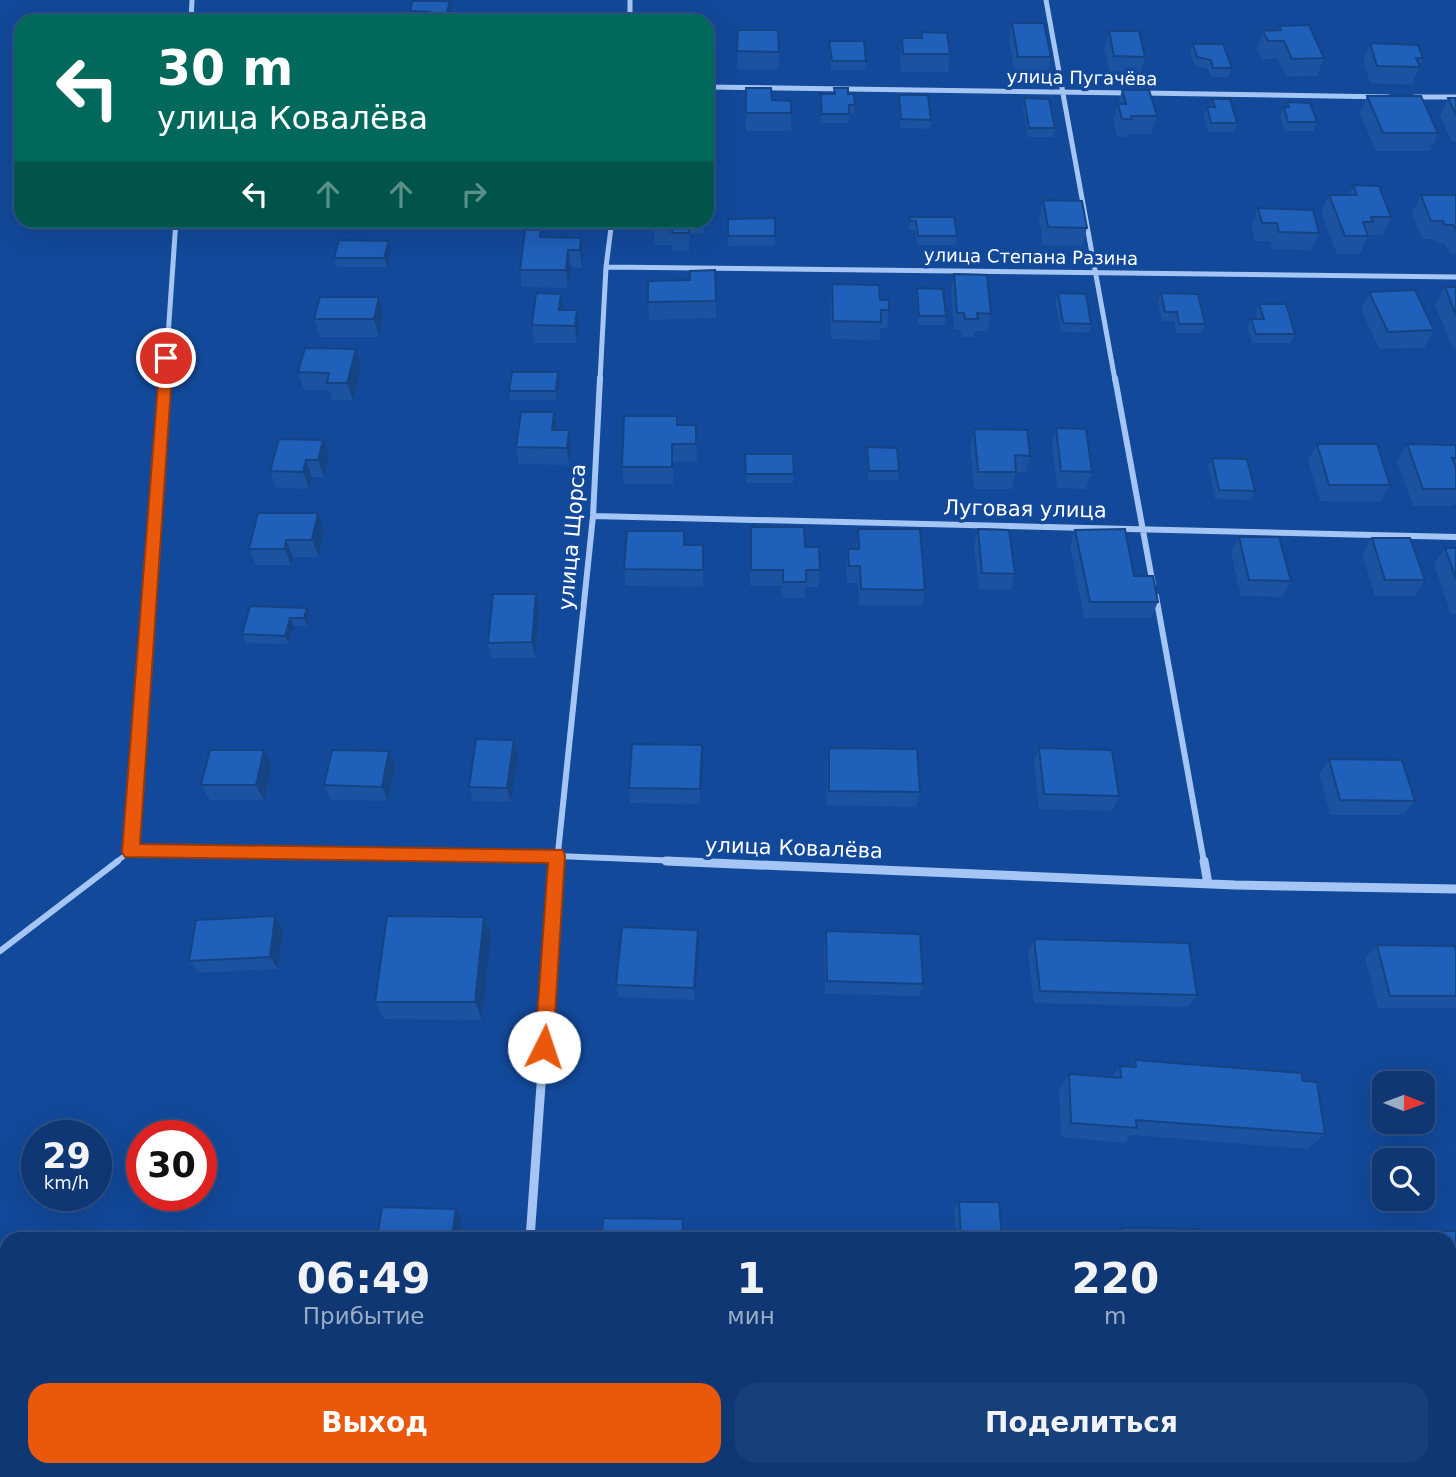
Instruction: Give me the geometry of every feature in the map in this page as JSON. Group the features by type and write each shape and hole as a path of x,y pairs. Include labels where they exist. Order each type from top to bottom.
{"street":[{"path":"1046,0 1208,884"},
{"name":"улица Пугачёва","path":"714,88 1400,97"},
{"path":"1414,97 1456,97"},
{"path":"131,852 175,228"},
{"name":"улица Щорса","path":"530,1232 557,856 593,516 606,267 611,228"},
{"name":"улица Степана Разина","path":"606,267 1456,277"},
{"name":"Луговая улица","path":"593,516 1456,537"},
{"name":"улица Ковалёва","path":"131,852 557,856 1208,884 1456,889"}],"lane":[{"path":"0,951 131,852"}],"building":[{"path":"412,1 450,1 447,14 410,11"},
{"path":"1012,23 1044,23 1051,57 1018,57"},
{"path":"1309,25 1324,58 1292,59 1284,41 1268,41 1263,31 1281,30 1279,26"},
{"path":"738,30 778,30 779,52 737,51"},
{"path":"1109,31 1139,31 1145,57 1114,56"},
{"path":"922,32 947,33 950,54 903,54 902,38 922,38"},
{"path":"829,41 864,41 866,61 832,61"},
{"path":"1370,43 1418,45 1423,58 1416,58 1420,67 1377,66"},
{"path":"1193,44 1223,44 1232,68 1213,68 1211,60 1197,57"},
{"path":"746,88 771,88 772,100 791,101 791,113 746,113"},
{"path":"834,88 848,88 848,94 854,94 855,105 849,105 849,114 822,114 821,94 835,94"},
{"path":"1122,90 1149,90 1157,116 1131,116 1132,119 1122,119 1118,104 1126,104"},
{"path":"899,95 928,95 931,120 901,119"},
{"path":"1367,96 1421,96 1438,133 1383,133"},
{"path":"1024,98 1049,99 1055,128 1029,128"},
{"path":"1448,98 1456,98 1456,115"},
{"path":"1212,99 1230,99 1237,123 1211,123 1207,107 1215,107"},
{"path":"1287,102 1310,103 1317,122 1288,122 1284,107 1289,107"},
{"path":"1353,185 1379,186 1391,217 1371,217 1373,222 1363,222 1368,236 1345,236 1329,195 1357,195"},
{"path":"1421,195 1456,195 1456,230 1453,225 1445,225 1443,221 1431,221"},
{"path":"1043,200 1082,201 1087,228 1048,227"},
{"path":"1258,208 1313,210 1319,233 1279,232 1277,223 1262,223"},
{"path":"910,217 954,217 957,236 918,236 916,221 910,221"},
{"path":"775,218 775,236 728,236 728,219"},
{"path":"672,228 689,228 689,233 672,233"},
{"path":"525,230 541,230 540,237 581,238 580,250 568,250 566,270 520,270"},
{"path":"339,240 389,241 384,258 334,258"},
{"path":"715,270 716,301 648,302 648,281 690,280 690,271"},
{"path":"954,274 987,275 991,314 977,313 978,319 965,319 964,313 957,313"},
{"path":"832,284 879,285 880,300 889,300 889,310 881,310 881,322 833,321"},
{"path":"1445,287 1456,287 1456,315"},
{"path":"917,288 943,289 946,316 919,316"},
{"path":"1415,290 1434,330 1388,332 1369,292"},
{"path":"536,293 561,294 559,310 577,310 575,326 532,325"},
{"path":"1058,293 1086,294 1091,324 1063,323"},
{"path":"1161,293 1198,294 1205,324 1179,324 1177,312 1165,312"},
{"path":"320,297 379,297 374,319 314,319"},
{"path":"1259,304 1286,304 1295,334 1256,334 1251,319 1264,319"},
{"path":"305,348 356,349 347,383 327,383 329,373 298,372"},
{"path":"512,372 558,372 556,391 509,391"},
{"path":"521,412 554,412 552,430 569,430 567,448 516,447"},
{"path":"624,416 677,416 677,425 696,425 696,444 672,444 672,467 622,467"},
{"path":"1056,428 1086,429 1092,472 1061,471"},
{"path":"974,429 1027,430 1030,456 1015,455 1016,472 978,472"},
{"path":"279,439 323,440 318,460 306,460 303,472 270,471"},
{"path":"1317,444 1377,444 1390,485 1329,485"},
{"path":"1407,444 1455,445 1456,458 1452,458 1456,468 1456,489 1423,489"},
{"path":"867,447 897,448 899,471 869,471"},
{"path":"745,454 793,454 794,474 746,474"},
{"path":"1212,458 1247,459 1255,491 1219,490"},
{"path":"258,513 318,513 312,540 286,540 285,549 249,549"},
{"path":"751,527 804,527 805,547 819,547 820,570 806,570 806,582 783,582 783,570 751,570"},
{"path":"858,529 920,529 925,590 861,589 860,566 849,566 848,549 859,549"},
{"path":"978,529 1009,530 1015,574 982,573"},
{"path":"1125,529 1134,576 1153,576 1158,602 1090,602 1075,530"},
{"path":"627,531 684,531 684,545 703,545 703,570 624,569"},
{"path":"1239,537 1279,537 1291,581 1249,580"},
{"path":"1372,538 1410,538 1425,580 1385,580"},
{"path":"1445,548 1456,548 1456,579"},
{"path":"493,594 536,594 532,642 488,643"},
{"path":"250,606 307,608 304,618 290,618 285,636 242,634"},
{"path":"476,739 514,740 507,788 469,787"},
{"path":"632,744 702,745 700,789 629,788"},
{"path":"829,748 917,749 920,792 829,791"},
{"path":"1039,748 1112,750 1119,796 1044,794"},
{"path":"210,750 264,750 256,785 201,785"},
{"path":"332,750 389,751 382,787 324,785"},
{"path":"1329,759 1402,760 1415,801 1340,800"},
{"path":"275,916 270,957 189,961 196,920"},
{"path":"387,916 484,917 475,1002 375,1002"},
{"path":"622,927 698,930 694,988 616,985"},
{"path":"826,931 920,934 923,984 827,981"},
{"path":"1034,939 1189,943 1197,995 1040,991"},
{"path":"1377,945 1455,946 1456,996 1390,996"},
{"path":"1135,1060 1301,1073 1303,1081 1317,1082 1325,1134 1136,1120 1137,1128 1071,1123 1069,1074 1121,1078 1120,1066 1136,1067"},
{"path":"959,1202 999,1202 1001,1232 961,1232"},
{"path":"382,1207 456,1209 453,1232 378,1232"},
{"path":"603,1218 683,1219 682,1232 602,1232"},
{"path":"1121,1228 1201,1229 1201,1232 1121,1232"}],"route":[{"path":"166,358 131,852 557,856 544,1047"}]}
